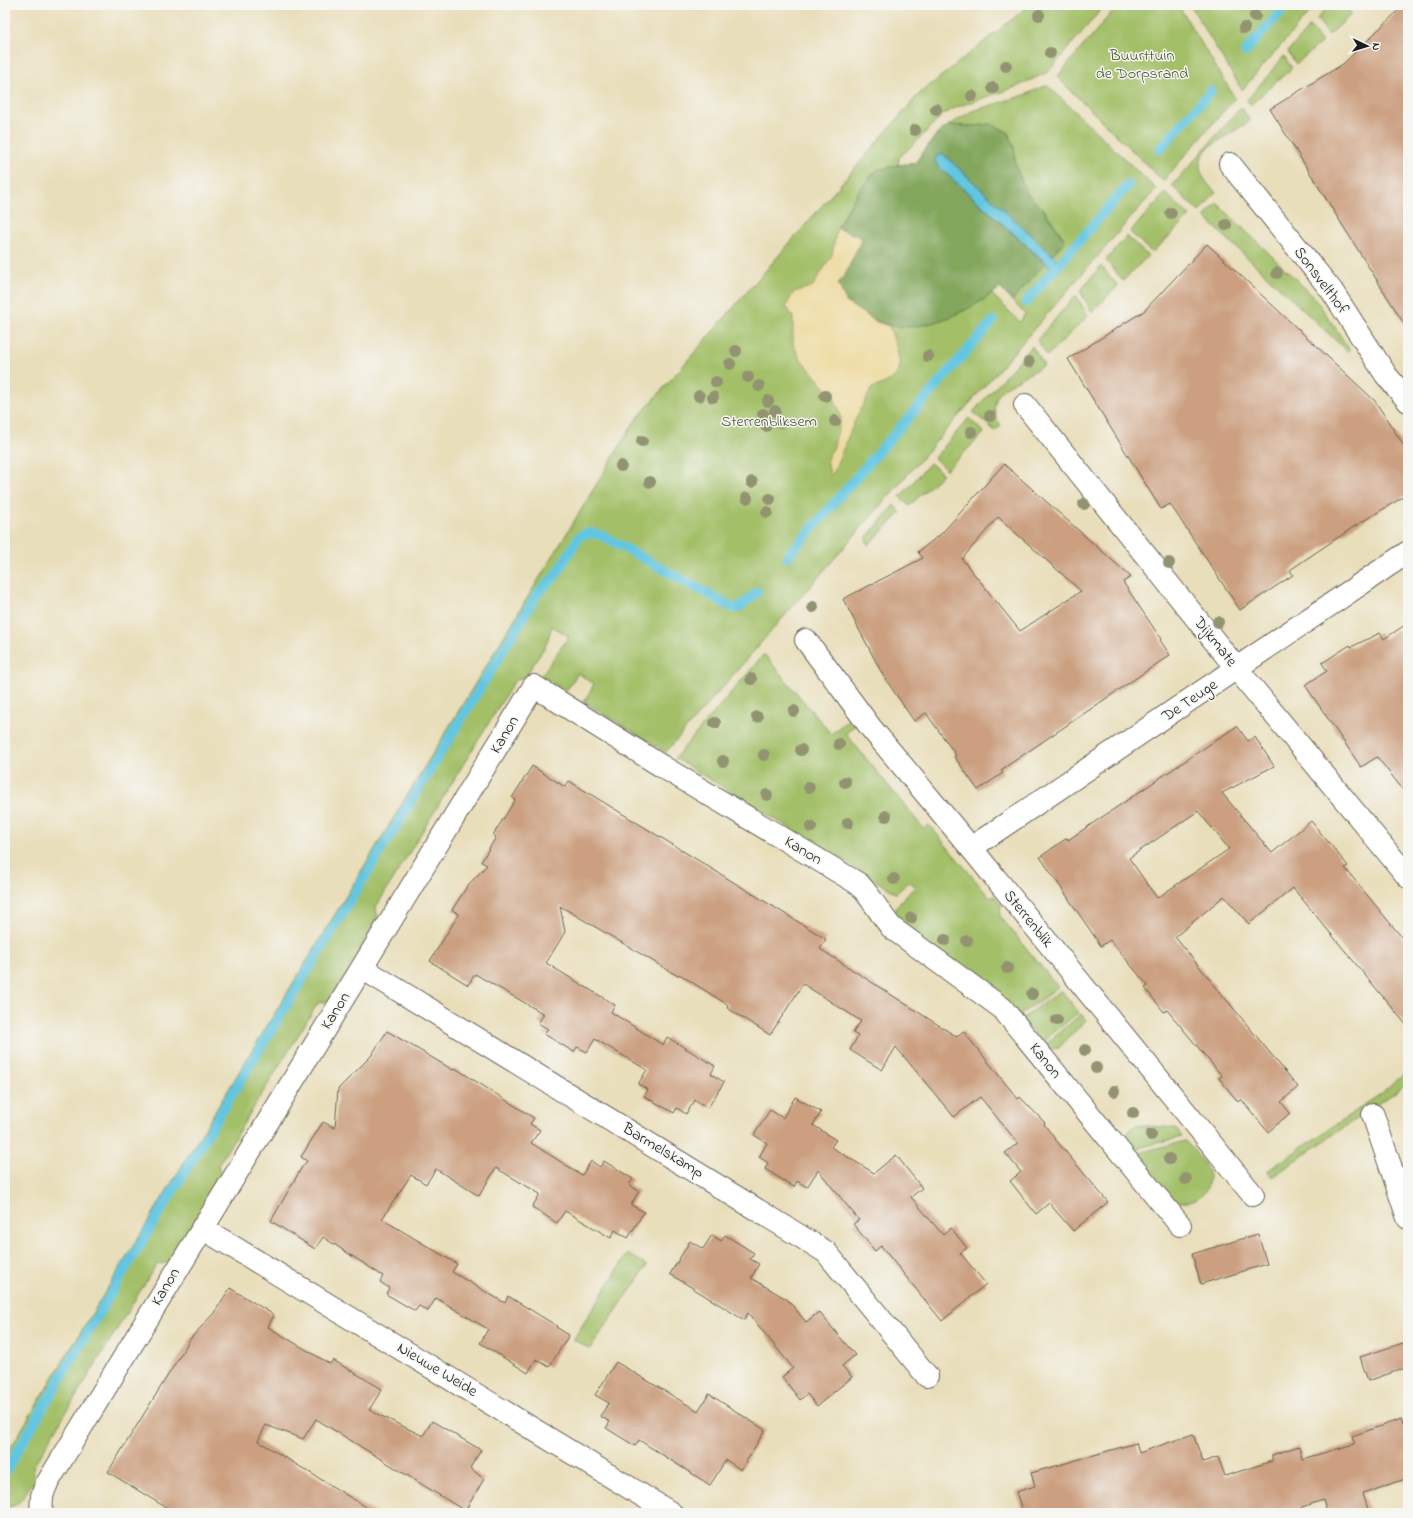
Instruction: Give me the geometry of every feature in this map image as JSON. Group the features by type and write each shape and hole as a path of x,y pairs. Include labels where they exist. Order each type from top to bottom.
{"street":[{"name":"Sonsvelthof","path":"1230,164 1332,291 1386,375 1408,401"},
{"name":"Dijkmate","path":"1025,405 1236,669 1408,877"},
{"name":"De Teuge","path":"971,848 1408,552"},
{"name":"Sterrenblik","path":"806,640 871,728 971,848 1253,1195"},
{"name":"Kanon","path":"41,1513 42,1496 46,1485 534,686 663,767 859,884 870,896 880,913 892,928 1002,1008 1180,1225"},
{"name":"Barmelskamp","path":"362,968 826,1252 927,1376"},
{"path":"1373,1115 1408,1218"},
{"name":"Nieuwe Weide","path":"202,1228 671,1513"}],"green space":[{"name":"Sterrenbliksem","path":"1030,5 1105,5 1048,72 1016,87 957,107 944,114 899,158 898,165 877,170 859,190 837,228 950,318 992,294 1020,322 1025,314 1012,301 1045,263 1054,270 1060,263 1052,255 1065,240 1044,210 1027,193 1016,168 1014,147 991,124 974,126 949,125 972,111 1025,95 1047,85 1156,189 666,752 584,702 594,684 578,673 566,691 541,676 569,636 552,626 546,645 525,677 515,680 376,907 378,921 330,1000 318,1003 218,1165 221,1179 169,1262 156,1265 33,1467 35,1482 19,1502 15,1505 5,1506 5,1457 635,421 919,94"},
{"name":"Buurttuin de Dorpsrand","path":"1118,5 1178,5 1235,98 1163,181 1057,77"},
{"path":"1190,5 1316,5 1242,90"},
{"path":"1329,5 1344,5 1352,14 1329,35 1317,19"},
{"path":"1310,26 1322,42 1296,64 1288,52"},
{"path":"1284,56 1292,68 1250,105 1247,100"},
{"path":"1241,107 1250,121 1209,147 1201,159 1200,165 1203,177 1216,192 1199,212 1172,186"},
{"path":"991,124 1008,132 1014,147 1016,168 1027,193 1044,210 1065,241 1052,255 943,154 937,156 938,166 1045,263 1012,301 1000,288 962,312 932,323 902,327 888,325 875,320 851,306 845,299 838,284 846,273 862,238 837,228 859,190 877,170 915,163 936,135 949,125 974,126"},
{"path":"1165,193 1190,216 1152,253 1130,232"},
{"path":"1217,203 1315,298 1350,350 1348,352 1204,217"},
{"path":"1127,236 1148,256 1123,281 1106,260"},
{"path":"1101,266 1118,286 1092,312 1080,291"},
{"path":"1076,295 1088,316 1047,356 1037,340"},
{"path":"1032,346 1044,365 1004,388 1000,392 997,397 995,411 1001,425 995,431 973,412"},
{"path":"969,418 984,433 946,470 934,458"},
{"path":"930,463 943,474 909,506 900,497"},
{"path":"894,505 901,513 868,545 866,538"},
{"path":"764,654 831,734 850,718 855,725 846,734 924,829 929,825 990,898 993,895 1001,904 1000,916 1058,987 1019,1016 894,916 899,903 915,887 910,881 896,893 675,758"},
{"path":"1061,990 1079,1012 1041,1043 1022,1019"},
{"path":"1081,1014 1086,1020 1059,1048 1047,1049 1044,1046"},
{"path":"1408,1071 1408,1081 1394,1093 1272,1177 1267,1171 1382,1093"},
{"path":"1136,1125 1175,1128 1182,1137 1130,1150 1120,1139"},
{"path":"1185,1141 1204,1163 1208,1171 1209,1179 1208,1186 1204,1193 1199,1197 1193,1201 1179,1202 1171,1199 1133,1154"},
{"path":"628,1253 647,1266 590,1349 573,1340"}],"sand":[{"path":"837,228 862,238 846,273 838,284 847,303 877,322 889,326 896,349 899,368 896,375 890,380 872,388 856,418 833,473 830,476 827,458 833,449 841,419 839,410 834,398 799,357 793,344 793,317 786,306 794,292 813,286 832,255"}],"water":[{"path":"943,154 1061,263 1054,270 938,166 935,160 937,156"}],"building":[{"path":"1404,5 1408,5 1408,330 1270,109 1343,64"},
{"path":"1207,244 1375,401 1408,452 1408,494 1355,526 1290,570 1293,575 1240,610 1170,504 1161,509 1068,359 1144,311"},
{"path":"1004,464 1131,577 1123,582 1170,655 1001,770 1003,773 978,790 954,756 956,755 926,713 914,721 884,677 843,599 923,558 918,552 942,533","holes":["998,517 1081,591 1020,631 962,559"]},
{"path":"1408,623 1408,796 1377,757 1361,767 1305,685 1327,671 1322,663 1350,645 1351,647 1380,633 1384,639"},
{"path":"1237,726 1248,741 1255,737 1274,766 1222,793 1272,853 1311,821 1348,866 1345,868 1408,945 1408,1027 1293,888 1249,924 1224,896 1175,937 1298,1087 1281,1102 1290,1113 1268,1132 1241,1099 1238,1102 1219,1078 1222,1076 1167,1010 1164,1012 1145,988 1148,986 1110,940 1101,946 1040,857 1067,838 1068,840","holes":["1198,811 1229,849 1157,898 1129,858"]},
{"path":"532,766 565,787 569,781 826,939 820,949 957,1037 963,1031 1018,1099 1020,1097 1045,1123 1044,1124 1055,1139 1108,1202 1073,1231 1049,1203 1036,1214 1010,1181 1021,1172 1005,1153 1018,1143 980,1097 954,1117 896,1047 882,1070 850,1050 858,1036 853,1033 861,1021 803,984 770,1035 727,1008 728,1005 679,974 678,976 560,906 565,932 546,963 615,1005 611,1012 663,1045 667,1037 715,1066 711,1074 724,1082 708,1108 695,1100 686,1114 677,1108 674,1113 644,1096 648,1090 638,1084 647,1070 595,1039 587,1052 577,1047 574,1052 544,1034 548,1029 538,1023 544,1014 475,974 468,985 430,961 459,914 452,910 468,885 487,865 481,862 496,837 493,835 515,800 512,798"},
{"path":"387,1031 453,1070 455,1068 534,1118 530,1124 540,1130 531,1143 582,1175 591,1161 600,1167 604,1161 633,1179 629,1185 639,1191 631,1205 644,1212 628,1238 615,1230 611,1238 565,1211 557,1223 532,1207 540,1194 496,1168 479,1196 436,1169 426,1184 411,1175 382,1219 457,1264 452,1272 505,1303 508,1296 569,1335 549,1367 536,1359 528,1373 480,1343 488,1329 436,1298 428,1311 419,1306 415,1311 386,1294 389,1288 380,1282 383,1276 323,1237 315,1249 271,1221 302,1167 307,1161 301,1157 323,1122 335,1128 338,1089 371,1056"},
{"path":"795,1097 821,1112 813,1125 836,1140 831,1147 874,1173 896,1155 922,1188 911,1197 943,1235 951,1228 967,1248 960,1253 986,1284 942,1321 881,1246 875,1251 853,1224 859,1220 818,1170 807,1187 797,1181 794,1187 765,1169 768,1163 759,1157 767,1143 754,1135 770,1110 783,1118"},
{"path":"1258,1234 1267,1264 1201,1284 1192,1254"},
{"path":"712,1235 721,1241 725,1235 754,1253 750,1259 759,1264 751,1278 788,1300 806,1322 819,1312 855,1355 842,1366 852,1377 817,1406 807,1394 800,1400 782,1377 793,1368 748,1313 744,1320 670,1274 690,1241 703,1249"},
{"path":"230,1288 274,1315 268,1327 330,1364 333,1360 382,1389 369,1410 423,1436 432,1421 481,1450 470,1468 484,1479 465,1511 316,1419 303,1439 266,1425 258,1441 376,1513 175,1513 108,1472 191,1338 214,1313"},
{"path":"1403,1343 1408,1358 1408,1367 1368,1381 1360,1357"},
{"path":"616,1362 698,1411 709,1394 765,1430 741,1470 726,1460 710,1485 639,1440 635,1446 606,1428 610,1422 600,1416 609,1403 595,1395"},
{"path":"1401,1419 1403,1424 1408,1423 1408,1478 1363,1494 1368,1509 1354,1513 1327,1513 1323,1500 1286,1513 1023,1513 1016,1492 1035,1486 1031,1473 1136,1443 1139,1453 1193,1434 1203,1462 1218,1457 1225,1476 1272,1461 1272,1455 1299,1446 1302,1459 1355,1444 1352,1436"}],"waterway":[{"path":"1245,52 1287,5"},
{"path":"1160,149 1211,91"},
{"path":"1026,302 1128,185"},
{"path":"787,557 993,321"},
{"path":"5,1472 123,1273 538,593 556,575 579,537 589,533 605,537 733,608 740,607 757,592"}]}
